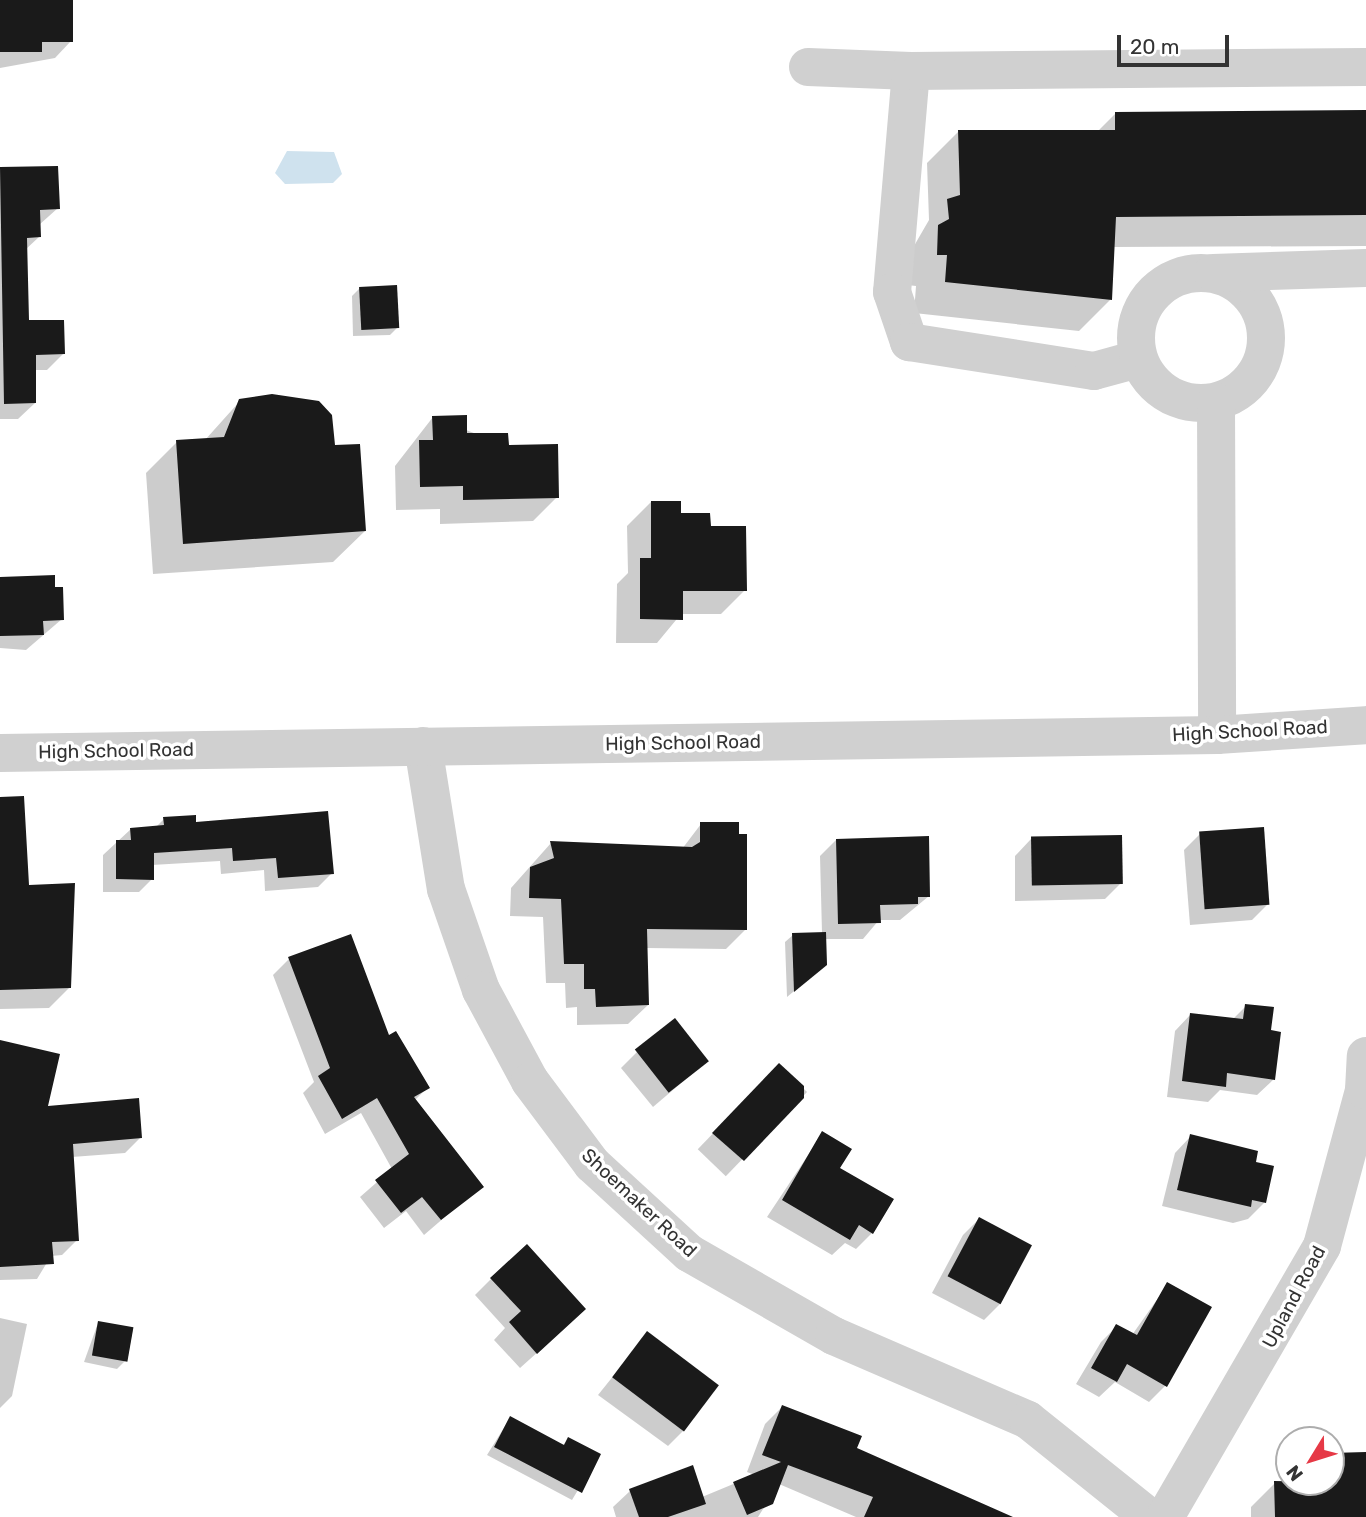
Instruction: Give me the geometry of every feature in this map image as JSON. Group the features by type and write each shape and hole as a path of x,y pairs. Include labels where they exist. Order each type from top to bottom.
{"street":[{"path":"808,67 911,71 1366,67"},
{"path":"911,71 892,292 909,342 1094,371 1138,359"},
{"path":"1213,273 1251,295 1267,337 1253,379 1216,402 1178,400 1161,390 1138,359 1135,336 1151,294 1190,272 1366,268"},
{"path":"1216,402 1217,735"},
{"name":"High School Road","path":"0,753 1217,735 1366,725"},
{"name":"Shoemaker Road","path":"423,746 446,889 481,990 530,1081 592,1164 689,1254 834,1336 1028,1420 1149,1517"},
{"name":"Upland Road","path":"1166,1517 1322,1246 1364,1090 1366,1056"}],"water":[{"path":"287,151 334,152 342,174 333,183 285,184 275,173"}],"building":[{"path":"0,0 73,0 73,42 42,42 42,52 0,52"},
{"path":"1366,110 1366,215 1116,217 1112,300 945,282 947,255 937,255 938,225 949,219 947,199 960,195 958,130 1115,130 1115,112"},
{"path":"58,166 60,209 40,210 41,237 27,238 29,320 64,320 65,354 36,355 36,403 4,404 0,167"},
{"path":"397,285 399,328 361,330 359,287"},
{"path":"272,394 319,401 332,415 335,445 360,444 366,531 183,544 176,440 224,437 239,399"},
{"path":"467,415 467,433 508,433 509,445 558,444 559,498 463,500 463,486 420,487 419,440 433,440 432,416"},
{"path":"651,501 681,501 681,513 710,513 711,526 746,526 747,591 683,591 683,620 640,619 640,558 651,558"},
{"path":"55,575 55,587 63,587 64,620 43,621 44,635 0,636 0,577"},
{"path":"24,796 29,885 75,883 71,988 0,990 0,797"},
{"path":"328,811 334,874 278,878 276,858 233,861 232,848 154,853 154,880 116,879 116,840 131,840 130,828 164,825 163,817 196,815 196,822"},
{"path":"700,822 739,822 739,834 747,834 747,930 647,929 649,1005 596,1007 595,989 584,989 584,964 564,964 561,899 529,898 530,867 554,858 550,841 692,847 700,842"},
{"path":"1264,827 1269,905 1205,909 1199,832"},
{"path":"1122,835 1123,884 1032,886 1031,837"},
{"path":"929,836 930,897 918,897 918,904 880,905 881,923 838,924 836,839"},
{"path":"826,932 827,965 794,992 792,933"},
{"path":"351,934 389,1035 396,1031 430,1088 414,1097 484,1187 441,1220 422,1197 401,1213 375,1180 409,1154 377,1098 342,1119 318,1076 330,1068 288,957"},
{"path":"1245,1004 1274,1007 1271,1030 1281,1032 1275,1080 1227,1073 1226,1087 1182,1081 1190,1013 1243,1019"},
{"path":"675,1018 709,1061 669,1093 635,1049"},
{"path":"0,1040 60,1054 48,1106 139,1098 142,1138 73,1144 79,1241 52,1242 54,1264 0,1267"},
{"path":"779,1063 804,1086 804,1098 744,1161 712,1133"},
{"path":"822,1131 852,1149 840,1168 894,1199 873,1234 859,1225 850,1240 782,1200"},
{"path":"1190,1134 1258,1151 1256,1162 1274,1166 1266,1203 1252,1200 1251,1207 1177,1190"},
{"path":"979,1217 1032,1245 1001,1304 948,1276"},
{"path":"527,1244 586,1309 537,1354 509,1322 521,1311 490,1278"},
{"path":"1167,1282 1212,1307 1167,1387 1127,1364 1117,1382 1091,1368 1116,1324 1137,1335"},
{"path":"98,1321 133,1327 127,1362 92,1355"},
{"path":"647,1331 719,1385 684,1431 612,1377"},
{"path":"782,1405 862,1436 857,1448 1013,1517 864,1517 873,1497 788,1465 773,1504 747,1515 733,1482 781,1462 762,1455"},
{"path":"510,1416 564,1445 568,1437 601,1454 582,1493 494,1447"},
{"path":"1366,1452 1366,1517 1275,1517 1274,1481 1275,1496 1345,1496 1345,1453"},
{"path":"693,1465 706,1504 668,1517 639,1517 629,1489"}]}
